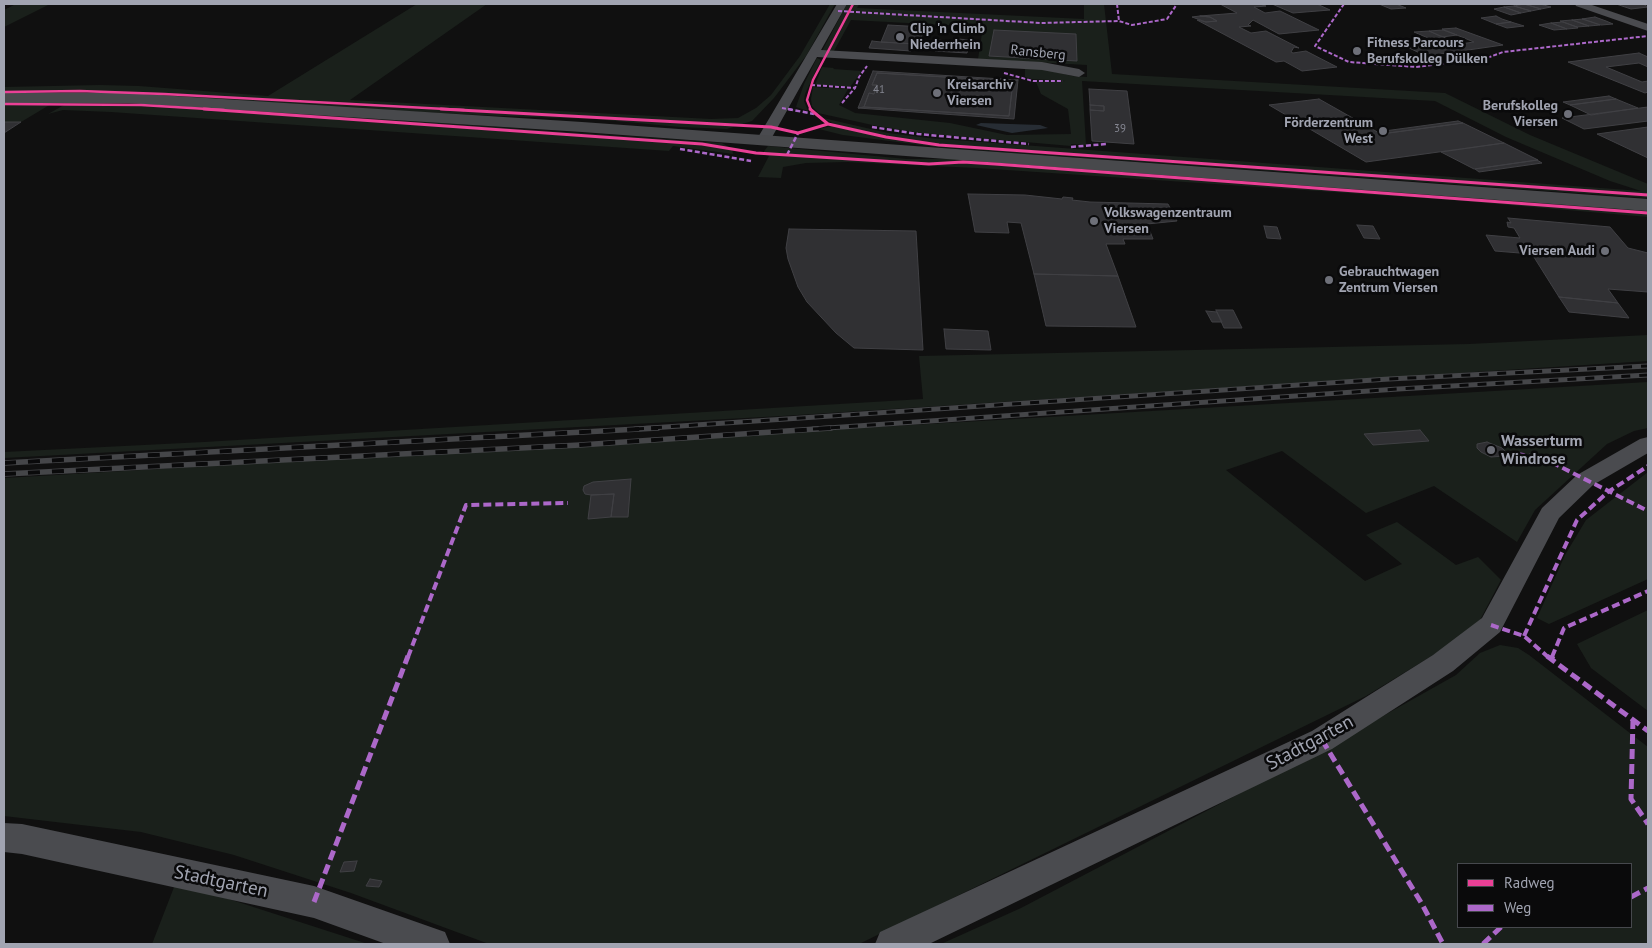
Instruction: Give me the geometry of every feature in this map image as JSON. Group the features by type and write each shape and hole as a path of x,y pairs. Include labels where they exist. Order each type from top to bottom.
{"main road":[{"path":"4,98 128,98 764,139 1648,205"}],"street":[{"path":"764,139 842,4"},
{"path":"1580,4 1648,28"},
{"name":"Ransberg","path":"813,53 1042,66 1079,73"},
{"name":"Stadtgarten","path":"892,944 1322,740 1443,663 1491,625 1550,514 1585,480 1648,444"},
{"name":"Stadtgarten","path":"4,837 22,839 314,902 433,944"}],"shaded area":[{"path":"16,4 50,4 4,27 4,10"},
{"path":"417,4 487,4 350,100 711,119 738,118 756,108 771,95 800,56 830,4 835,4 806,56 774,98 752,121 727,129 680,127 594,119 62,94 4,94 4,87 100,85 139,86 268,96"},
{"path":"847,4 859,4 857,8 1084,19 1084,4 1104,4 1112,74 1445,93 1530,135 1648,184 1648,198 936,147 843,135 819,129 836,125 823,118 888,133 928,138 1641,191 1610,181 1506,137 1435,101 1082,81 1086,145 1071,144 1071,146 921,133 877,126 818,113 812,106 813,87 848,89 839,105 855,113 950,123 1007,135 1071,134 1068,109 1041,94 1036,82 1066,81 1031,79 1025,77 1025,69 1043,69 1072,76 1087,77 1087,65 978,59 983,27 851,20 834,51 822,51"},
{"path":"817,58 821,60 805,94 804,101 808,111 796,107 804,84"},
{"path":"822,67 862,71 850,87 815,85"},
{"path":"96,99 722,143 732,149 733,154 673,146 669,151 111,112 63,110 48,114 73,100"},
{"path":"51,101 51,104 21,122 4,122 4,102"},
{"path":"981,123 1040,125 1048,128 1012,133 976,125"},
{"path":"768,146 907,159 958,159 1648,210 1648,217 1452,200 977,168 847,162 806,163 783,167 781,178 758,177 769,156 762,154"},
{"path":"1648,335 1648,361 782,416 4,458 4,452 204,442 923,399 919,356 1469,344"},
{"path":"1648,382 1648,428 1634,431 1607,444 1535,510 1517,542 1434,486 1366,513 1282,451 1226,470 1365,581 1402,564 1366,535 1397,522 1456,565 1478,557 1501,580 1480,620 1448,646 1366,696 859,944 489,944 351,893 234,855 141,832 4,816 4,478"},
{"path":"1648,472 1648,579 1549,624 1537,618 1565,555 1586,520"},
{"path":"1648,610 1648,711 1591,668 1577,644"},
{"path":"1500,645 1518,648 1648,747 1648,944 941,944 1021,908 1319,752 1456,675 1480,653"},
{"path":"176,882 368,944 152,944"}],"building":[{"path":"1220,4 1263,4 1266,6 1254,7 1265,13 1280,11 1319,30 1279,34 1253,20 1248,25 1251,26 1239,27 1251,33 1266,31 1299,48 1294,47 1291,52 1306,51 1337,67 1302,71 1284,61 1276,62 1197,20 1206,22 1217,21 1210,17 1200,16 1237,13"},
{"path":"1272,4 1317,4 1330,10 1293,13"},
{"path":"1379,4 1396,4 1406,8 1391,9"},
{"path":"1524,4 1541,9 1531,11 1514,6"},
{"path":"1524,4 1540,4 1551,7 1541,9"},
{"path":"1616,4 1643,4 1648,7 1631,9"},
{"path":"1514,6 1531,11 1521,13 1504,7"},
{"path":"1504,7 1521,13 1511,15 1494,9"},
{"path":"1496,16 1511,22 1496,24 1481,18"},
{"path":"1192,17 1210,17 1217,21 1206,22"},
{"path":"1595,17 1613,24 1601,25 1582,19"},
{"path":"1583,19 1600,25 1589,26 1572,20"},
{"path":"1572,20 1589,26 1577,27 1560,21"},
{"path":"1511,22 1524,26 1507,28 1496,24"},
{"path":"1563,22 1578,28 1567,29 1551,23"},
{"path":"1551,23 1567,29 1554,30 1539,25"},
{"path":"888,25 925,27 919,44 881,42"},
{"path":"1456,28 1503,45 1426,56 1405,46 1440,43 1414,32 1429,31 1460,44 1474,42 1442,29"},
{"path":"994,30 1076,34 1077,61 989,56"},
{"path":"1443,30 1457,35 1442,37 1429,31"},
{"path":"958,39 970,40 967,53 935,51 938,40 957,42"},
{"path":"872,41 914,44 911,51 869,48"},
{"path":"1639,53 1648,57 1648,67 1639,63 1606,67 1642,82 1648,81 1648,92 1645,93 1568,62"},
{"path":"873,71 1018,80 877,73 872,85 877,85 874,94 869,93 864,107 858,108"},
{"path":"877,73 1013,81 1009,116 864,107 869,93 874,94 877,85 872,85"},
{"path":"1018,80 1014,119 858,108 1009,116 1013,81"},
{"path":"1089,89 1127,91 1134,144 1092,141 1090,110 1104,111 1104,106 1090,105"},
{"path":"1609,96 1616,99 1570,105 1563,102"},
{"path":"1319,99 1381,134 1463,123 1504,143 1366,162 1269,105"},
{"path":"1616,99 1638,108 1591,115 1570,105"},
{"path":"1090,105 1104,106 1104,111 1090,110"},
{"path":"1648,107 1648,121 1584,129 1562,118"},
{"path":"1458,121 1463,123 1381,134 1377,132"},
{"path":"4,122 21,122 4,133"},
{"path":"1648,127 1648,158 1597,134"},
{"path":"1504,143 1538,160 1474,169 1441,152"},
{"path":"1537,160 1542,163 1479,172 1475,169"},
{"path":"968,194 1025,195 1062,199 1063,197 1090,202 1168,204 1177,221 1147,224 1153,239 1123,239 1125,244 1106,244 1118,276 1034,274 1021,223 1007,222 1009,233 975,232"},
{"path":"1508,218 1610,227 1628,248 1648,253 1648,292 1608,289 1618,303 1559,297 1532,254 1495,251 1486,235 1520,238 1514,228 1508,227 1507,222 1511,223"},
{"path":"1357,225 1373,226 1380,239 1364,238"},
{"path":"1264,226 1277,227 1281,239 1267,238"},
{"path":"789,229 916,231 923,350 854,348 836,333 807,302 798,287 786,248"},
{"path":"1034,274 1118,276 1136,327 1046,326"},
{"path":"1559,297 1618,303 1629,318 1569,312"},
{"path":"1216,310 1233,310 1242,328 1224,328"},
{"path":"1206,311 1217,312 1222,322 1212,322"},
{"path":"944,329 988,331 991,350 946,349"},
{"path":"1420,430 1429,441 1373,445 1364,434"},
{"name":"Wasserturm Windrose","path":"1487,442 1502,448 1505,451 1504,456 1491,457 1477,448 1477,444"},
{"path":"631,479 628,517 611,517 614,494 591,495 585,494 583,490 584,486 593,482"},
{"path":"614,494 611,517 588,519 591,495"},
{"path":"357,861 354,871 340,872 344,862"},
{"path":"370,879 382,881 379,887 366,886"}],"railway":[{"path":"635,429 1389,379 1648,366"},
{"path":"813,429 1398,389 1648,375"},
{"path":"4,463 658,428"},
{"path":"4,474 580,445 831,428"}],"marked path":[{"path":"1117,4 1119,21"},
{"path":"838,11 1041,23 1119,21 1132,25 1167,19 1177,4"},
{"path":"1344,4 1315,46 1349,62 1416,67 1487,58 1503,52 1648,36"},
{"path":"842,103 855,88 859,77 867,66"},
{"path":"1004,73 1033,81 1063,81"},
{"path":"811,85 855,88"},
{"path":"782,108 814,114"},
{"path":"872,127 918,134 1029,144"},
{"path":"787,155 798,133"},
{"path":"1071,147 1106,144"},
{"path":"680,149 751,161"},
{"path":"1517,454 1543,458 1648,511"},
{"path":"1524,636 1577,520 1608,492 1648,466"},
{"path":"314,902 466,505 568,503"},
{"path":"1551,660 1564,628 1648,591"},
{"path":"1491,625 1524,636 1551,660 1648,731"},
{"path":"1633,719 1631,799 1648,824"},
{"path":"1322,740 1422,904 1443,944"},
{"path":"1632,896 1648,888"},
{"path":"1483,944 1500,928"}],"cycle path":[{"path":"828,124 809,108 807,100 813,80 853,4"},
{"path":"4,92 80,91 164,94 771,127 798,133 828,124 886,137 939,145 1648,195"},
{"path":"4,104 141,105 251,112 702,144 756,153 929,164 963,162 995,164 1648,213"}],"place":[{"name":"Clip 'n Climb Niederrhein","path":"900,37"},
{"name":"Fitness Parcours Berufskolleg Dülken","path":"1357,51"},
{"name":"Kreisarchiv Viersen","path":"937,93"},
{"name":"Berufskolleg Viersen","path":"1568,114"},
{"name":"Förderzentrum West","path":"1383,131"},
{"name":"Volkswagenzentraum Viersen","path":"1094,221"},
{"name":"Viersen Audi","path":"1605,251"},
{"name":"Gebrauchtwagen Zentrum Viersen","path":"1329,280"},
{"name":"Wasserturm Windrose","path":"1491,450"}]}
